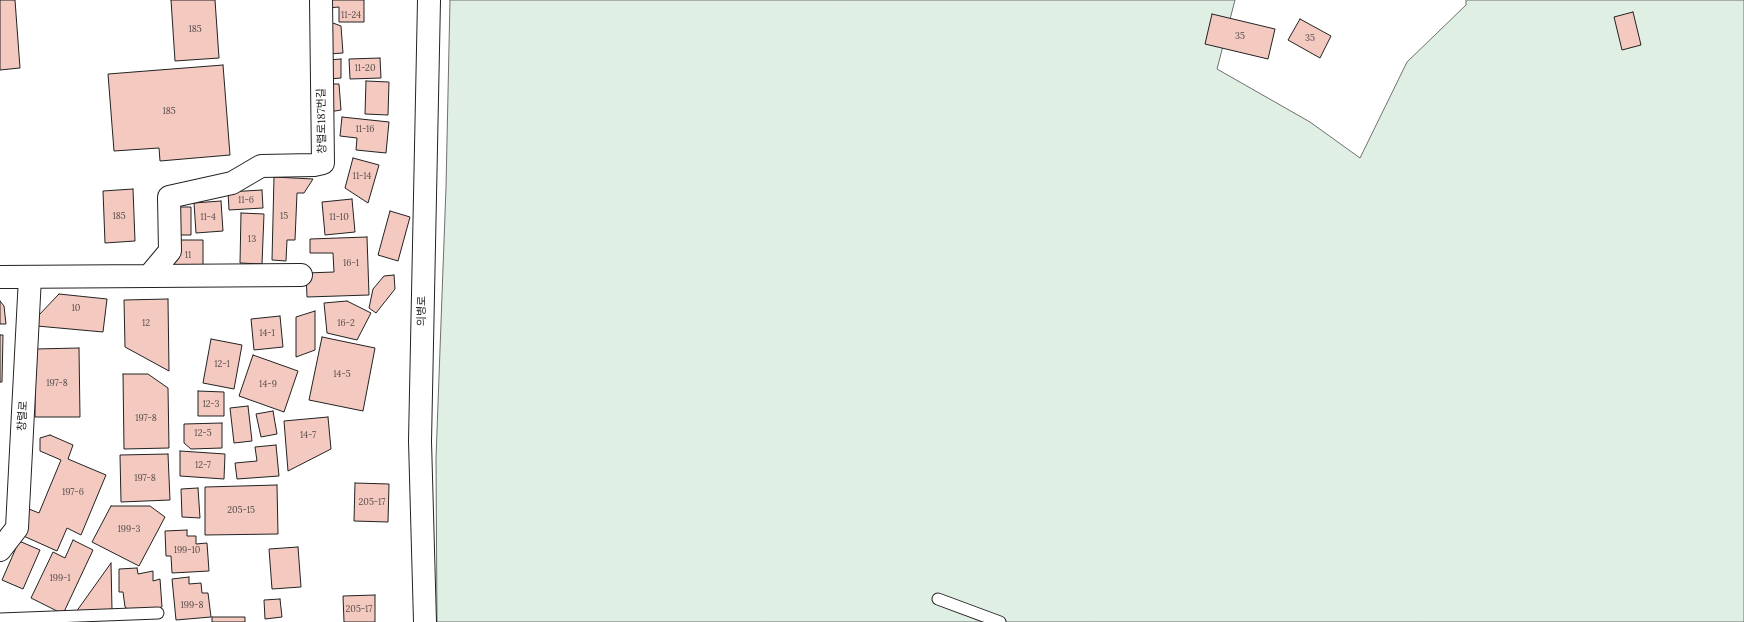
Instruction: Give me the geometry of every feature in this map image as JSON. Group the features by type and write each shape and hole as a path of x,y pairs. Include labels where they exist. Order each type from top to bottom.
{"street":[{"name":"창렬로187번길","path":"148,276 170,251 169,197 232,183 261,166 314,165 323,163 321,0"},
{"name":"의병로","path":"425,622 420,441 429,0"},
{"path":"0,277 301,275"},
{"name":"창렬로","path":"0,550 17,528 30,277"}],"lane":[{"path":"938,599 990,617 1000,622"},
{"path":"0,619 158,613"}],"green space":[{"path":"450,0 1235,0 1217,69 1310,122 1360,158 1407,62 1466,5 1466,0 1744,0 1744,622 437,622 436,458 446,187"}],"building":[{"path":"0,0 15,0 20,68 0,70"},
{"path":"171,0 215,0 219,58 175,61"},
{"path":"328,0 364,0 364,22 339,22 339,7 328,8"},
{"path":"1633,12 1641,45 1622,50 1614,17"},
{"path":"1212,14 1275,29 1268,59 1205,44"},
{"path":"1300,19 1331,36 1320,58 1288,40"},
{"path":"325,20 341,26 343,53 328,54"},
{"path":"380,58 381,78 350,79 349,59"},
{"path":"341,59 341,78 328,79 328,60"},
{"path":"223,65 230,155 160,161 159,148 114,151 108,74"},
{"path":"366,81 389,82 388,115 365,114"},
{"path":"329,84 339,84 341,110 329,112"},
{"path":"342,117 389,122 386,153 356,150 357,138 340,136"},
{"path":"353,158 379,165 368,203 345,188"},
{"path":"274,177 313,179 304,193 297,193 295,240 287,240 286,261 272,260"},
{"path":"133,189 135,241 105,243 103,191"},
{"path":"262,190 263,208 229,210 228,192"},
{"path":"352,199 355,232 325,235 322,202"},
{"path":"221,201 223,231 196,233 194,203"},
{"path":"176,207 191,207 191,235 176,235"},
{"path":"390,211 410,217 398,261 378,255"},
{"path":"241,213 264,214 262,264 240,263"},
{"path":"367,237 369,295 307,297 306,273 334,272 333,253 310,253 310,239"},
{"path":"174,240 203,240 203,269 174,269"},
{"path":"394,275 395,289 376,313 369,308 373,289 384,276"},
{"path":"59,294 107,299 103,332 37,326 38,316"},
{"path":"168,299 169,371 125,347 124,300"},
{"path":"0,301 4,306 6,324 0,324"},
{"path":"347,301 371,313 357,340 327,333 324,303"},
{"path":"315,311 315,350 296,357 296,317"},
{"path":"280,316 283,347 254,350 251,319"},
{"path":"0,335 3,335 2,382 0,382"},
{"path":"322,337 375,348 363,411 309,400"},
{"path":"211,339 242,345 234,389 203,383"},
{"path":"79,348 80,417 35,417 35,349"},
{"path":"253,355 298,371 284,412 239,396"},
{"path":"123,374 148,374 168,388 169,448 124,449"},
{"path":"198,391 224,392 224,416 198,416"},
{"path":"248,406 252,441 234,443 230,408"},
{"path":"273,411 277,434 261,437 256,414"},
{"path":"328,417 331,449 288,471 284,421"},
{"path":"222,423 222,448 191,449 184,443 184,424"},
{"path":"50,435 73,445 68,459 106,475 81,535 67,528 57,551 19,534 29,509 39,513 61,460 40,451 40,438"},
{"path":"276,445 279,476 237,479 235,463 257,461 255,447"},
{"path":"180,451 225,454 224,479 180,476"},
{"path":"168,454 170,500 121,502 120,455"},
{"path":"355,483 389,484 388,522 354,521"},
{"path":"277,485 278,534 205,535 205,487"},
{"path":"198,488 200,518 182,517 181,489"},
{"path":"111,506 150,506 165,517 139,566 92,542"},
{"path":"187,530 187,536 196,536 196,544 207,543 209,571 172,573 171,556 166,556 165,531"},
{"path":"73,540 93,550 63,614 31,598 53,552 65,558"},
{"path":"19,541 40,550 23,589 2,580"},
{"path":"298,547 301,587 272,589 269,549"},
{"path":"111,563 112,610 76,612"},
{"path":"137,568 138,574 153,571 153,581 160,579 162,607 132,612 125,607 123,592 119,592 119,569"},
{"path":"189,577 189,584 201,583 202,593 208,593 211,617 176,620 172,579"},
{"path":"375,595 375,622 344,622 343,596"},
{"path":"280,599 282,617 265,619 264,600"},
{"path":"212,617 245,617 245,622 212,622"}]}
